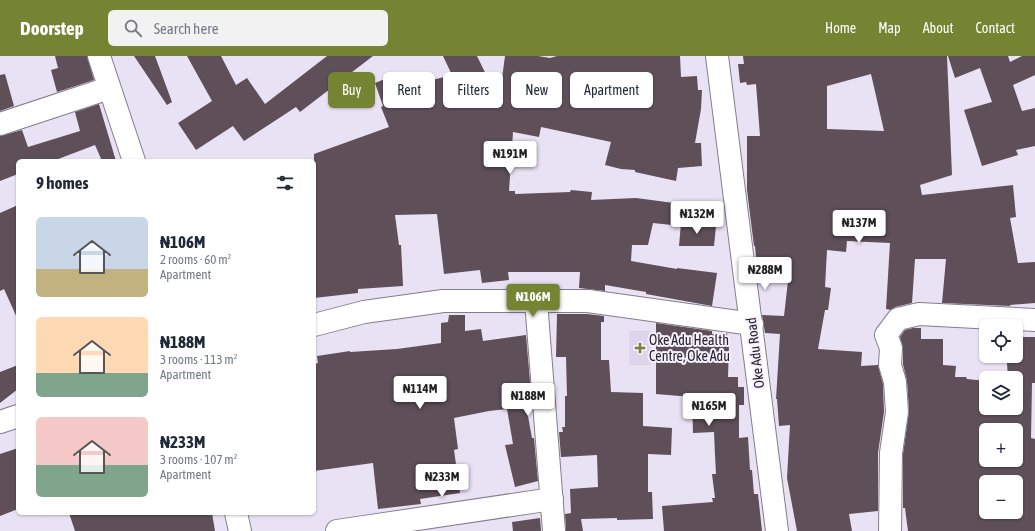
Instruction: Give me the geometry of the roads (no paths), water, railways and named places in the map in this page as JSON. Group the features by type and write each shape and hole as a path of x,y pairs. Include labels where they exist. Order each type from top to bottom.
{"street":[{"path":"99,56 133,159"},
{"name":"Oke Adu Road","path":"717,56 777,531"},
{"path":"0,124 109,88"},
{"path":"316,324 364,312 443,301 588,301 752,324"},
{"path":"536,301 554,531"},
{"path":"890,531 890,453 897,412 895,382 890,366 891,348 886,335 898,319 919,314 1035,320"},
{"path":"0,422 16,417"},
{"path":"337,531 552,499"},
{"path":"236,515 240,531"}],"place":[{"name":"Oke Adu Health Centre, Oke Adu","path":"640,348"}]}
